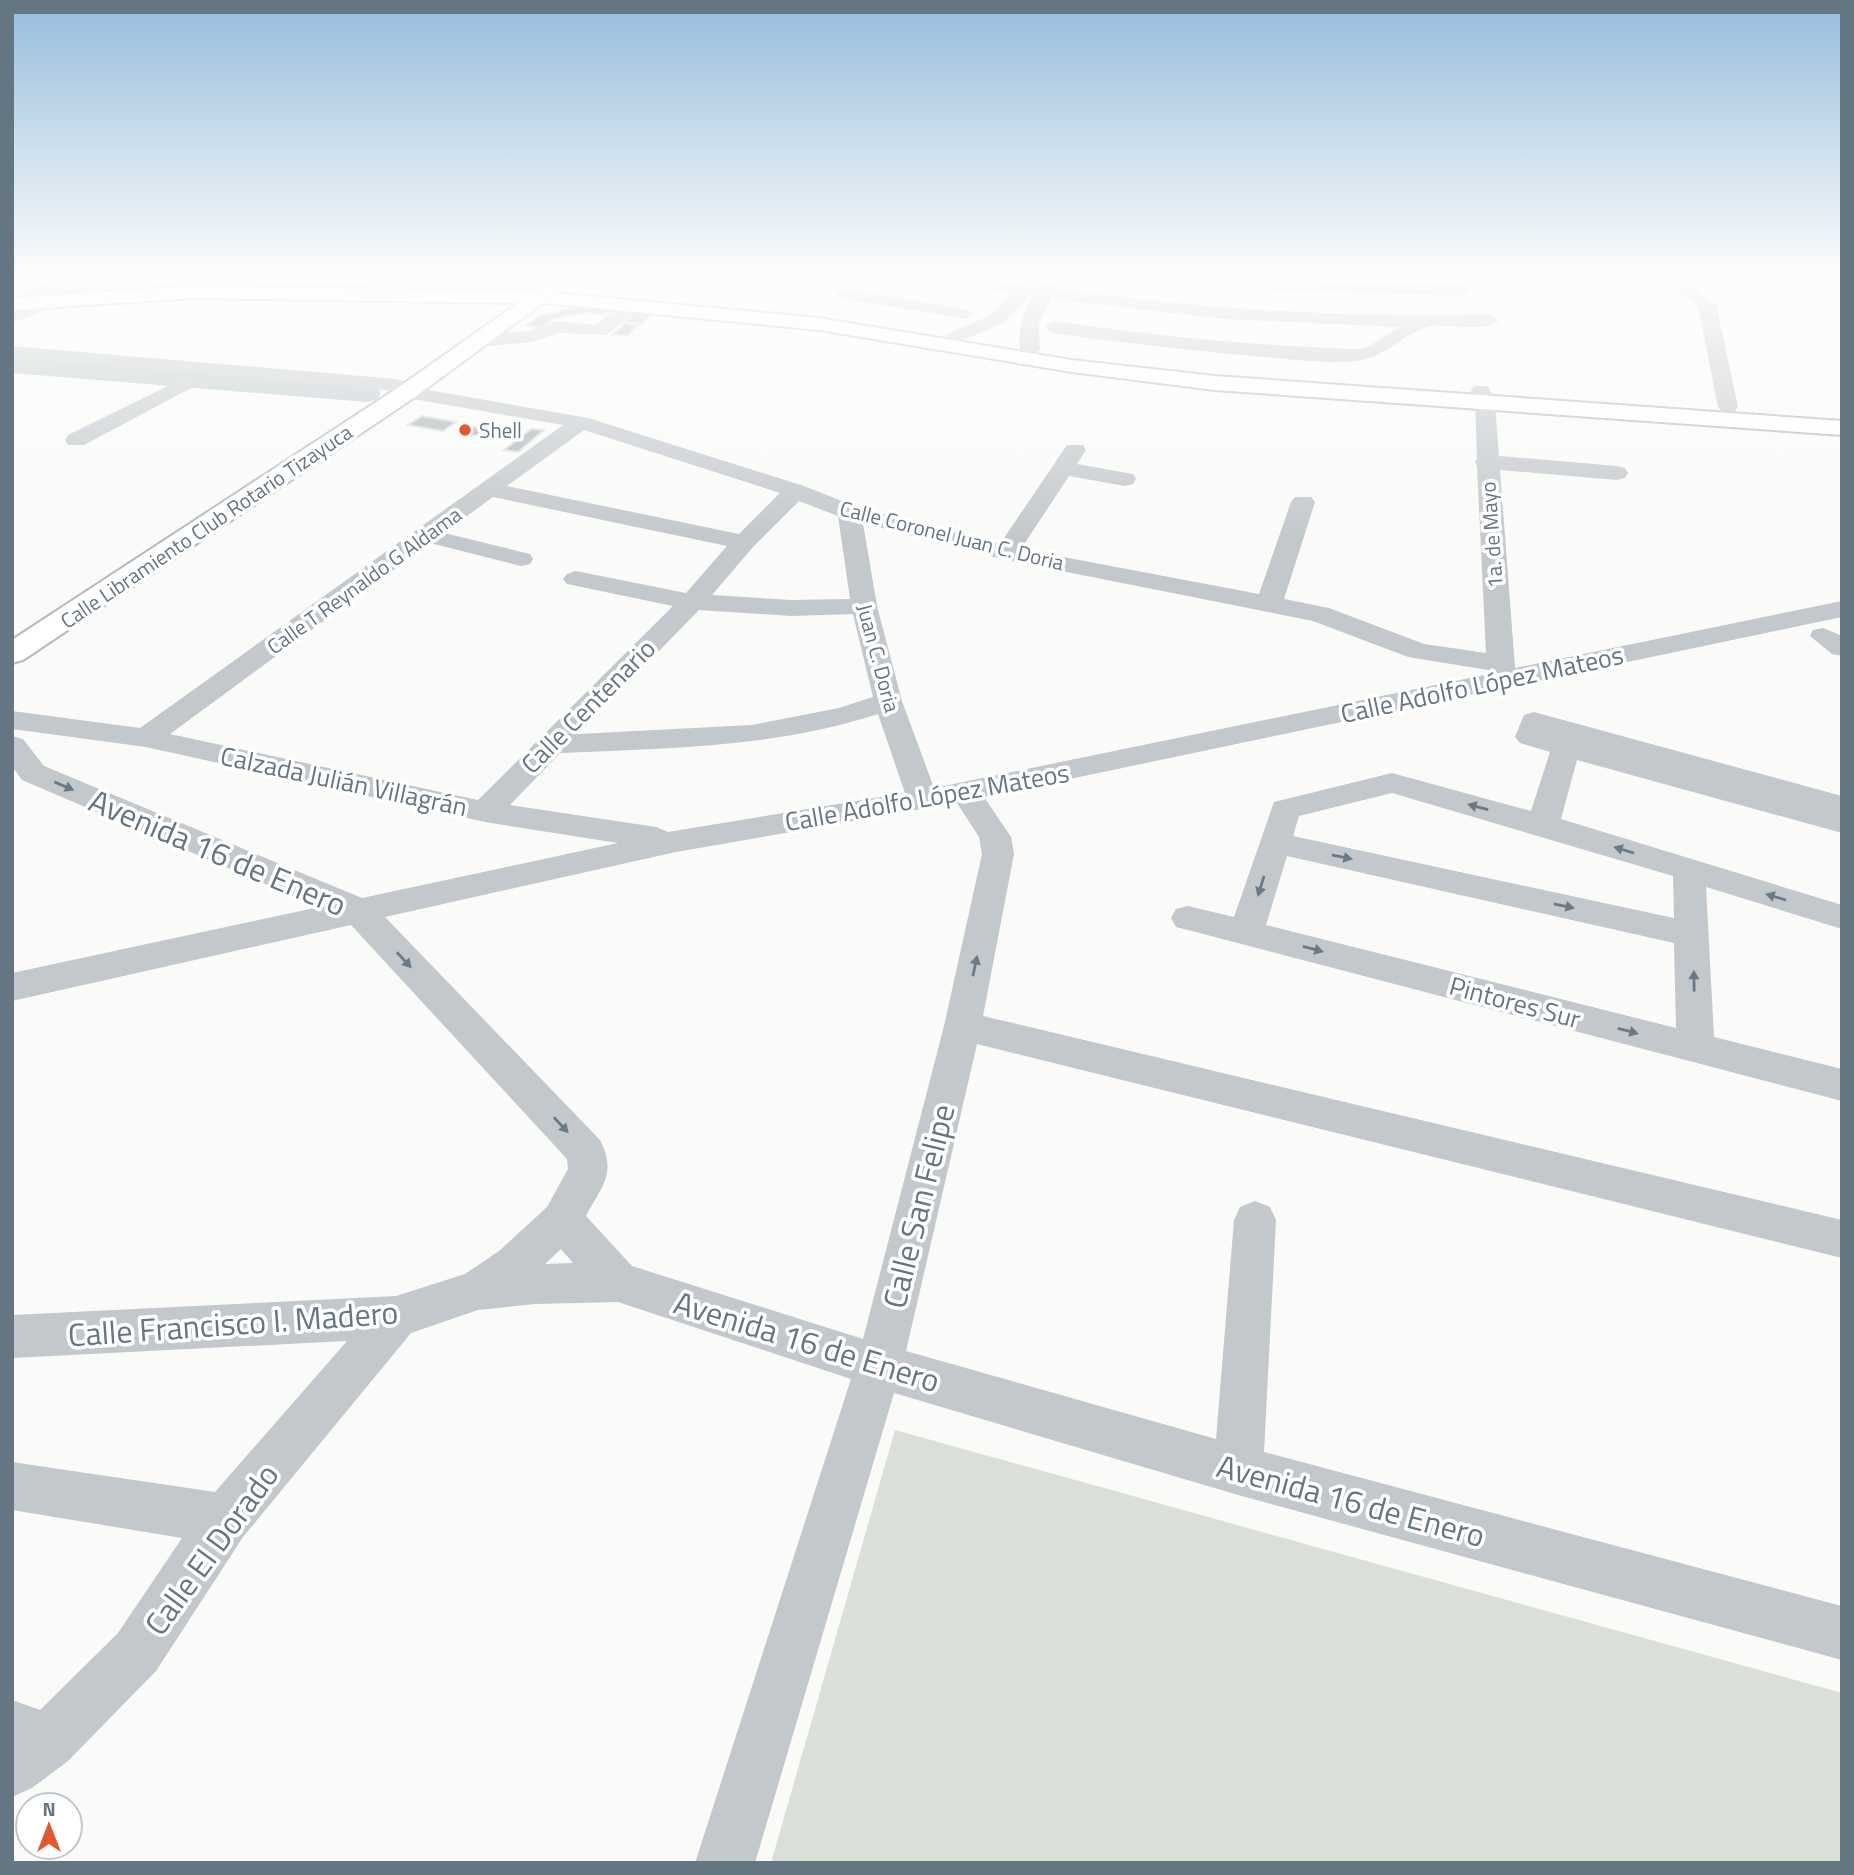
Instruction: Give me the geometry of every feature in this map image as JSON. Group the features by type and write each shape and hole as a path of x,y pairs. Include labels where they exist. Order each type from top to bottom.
{"main road":[{"name":"Calle Libramiento Club Rotario Tizayuca","path":"12,654 436,364"},
{"name":"Calle Libramiento Club Rotario Tizayuca","path":"12,637 373,400 401,388 441,364"},
{"path":"1057,364 1166,378 1842,415"},
{"path":"1125,364 1842,428"}],"street":[{"name":"Calle Coronel Juan C. Doria","path":"136,364 401,388 581,422 796,491 849,512 1006,553 1320,614 1418,651 1503,671"},
{"path":"1719,364 1728,407"},
{"path":"12,369 373,400"},
{"path":"76,440 186,383"},
{"name":"1a. de Mayo","path":"1483,397 1503,671"},
{"name":"Calle T Reynaldo G Aldama","path":"146,738 581,422"},
{"path":"1006,553 1068,459 1125,479"},
{"path":"1486,462 1617,473"},
{"path":"488,489 744,542"},
{"name":"Calle Centenario","path":"485,812 548,745 692,602 744,542 796,491"},
{"path":"1269,604 1303,502"},
{"name":"Juan C. Doria","path":"849,512 864,606 888,701 923,800"},
{"path":"425,535 521,559"},
{"path":"576,579 692,602 792,608 864,606"},
{"name":"Calle Adolfo López Mateos","path":"12,987 676,841 965,792 1503,671 1842,609"},
{"path":"548,745 752,734 845,715 888,701"},
{"name":"Calzada Julián Villagrán","path":"12,720 146,738 485,812 676,841"},
{"path":"1842,806 1534,721 1530,737 1842,823"},
{"name":"Avenida 16 de Enero","path":"12,745 33,773 358,910 586,1152 589,1170 562,1220"},
{"path":"1543,825 1566,747"},
{"path":"1247,932 1284,809 1392,783 1543,825 1842,917"},
{"name":"Calle San Felipe","path":"725,1863 879,1366 962,1026 998,854 995,837 965,792"},
{"path":"1275,843 1693,934"},
{"path":"1689,870 1696,1049"},
{"name":"Pintores Sur","path":"1188,918 1842,1086"},
{"path":"962,1026 1842,1239"},
{"path":"478,1290 514,1265 562,1220 618,1282"},
{"path":"1238,1470 1255,1220"},
{"name":"Avenida 16 de Enero","path":"618,1282 879,1366 1238,1470 1842,1633"},
{"name":"Calle Francisco I. Madero","path":"12,1337 397,1317 478,1290 535,1284 618,1282"},
{"name":"Calle El Dorado","path":"24,1746 137,1652 225,1519 397,1317"},
{"path":"14,1486 225,1519"}],"shaded area":[{"path":"895,1430 1842,1693 1842,1863 771,1863"}],"building":[{"path":"422,416 456,422 443,431 408,425"},
{"path":"473,427 496,427 491,435 468,436"},
{"path":"531,429 544,430 518,452 504,450"}],"waterway":[{"path":"12,365 367,393"}],"place":[{"name":"Shell","path":"465,430"}]}
